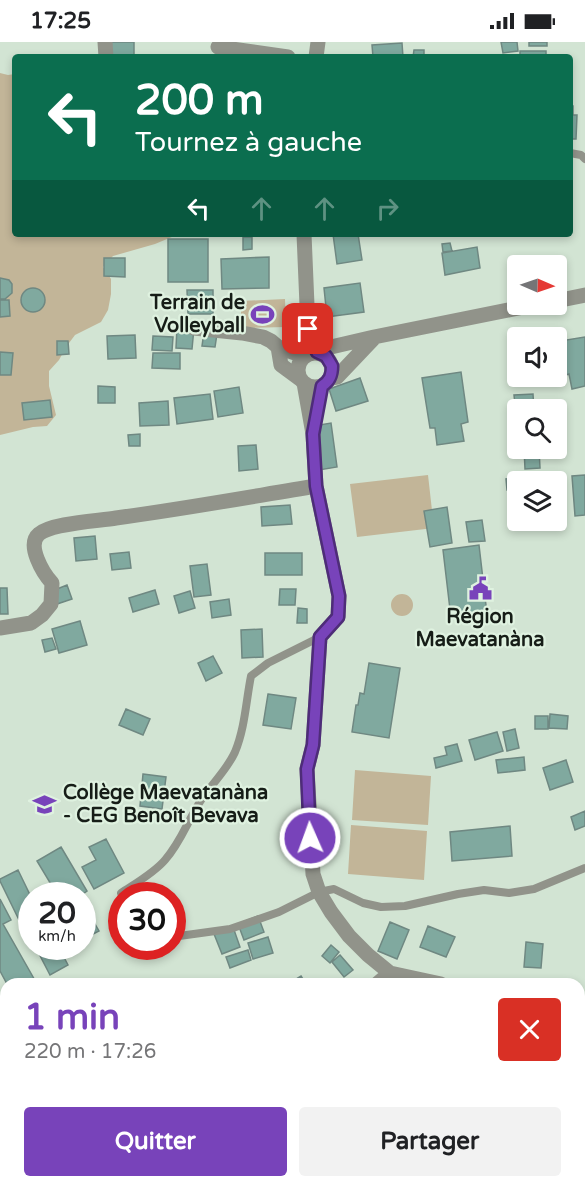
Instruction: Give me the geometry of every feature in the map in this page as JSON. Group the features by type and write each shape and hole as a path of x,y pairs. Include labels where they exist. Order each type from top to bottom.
{"street":[{"path":"218,47 267,54"},
{"path":"304,237 308,329 314,353"},
{"path":"567,299 585,295"},
{"path":"413,978 390,973 349,936 319,892 313,874 307,769 313,745 320,637 338,617 339,596 316,486 313,434 298,367 299,361 331,347 507,310"},
{"path":"194,328 263,337 278,346 314,353 330,360 332,366 313,434"},
{"path":"278,346 281,365 302,381 316,387 337,377 374,337"},
{"path":"0,628 31,623 51,604 52,583 40,565 34,543 38,534 47,529 316,486"},
{"path":"384,978 390,973"}],"lane":[{"path":"138,882 165,861 183,835 199,803 219,778 234,753 242,731 251,676 268,663 320,637"},
{"path":"186,935 230,929 279,912 319,892 334,889 363,903 381,907 405,906 484,890 509,893 534,889 585,868"}],"shaded area":[{"path":"0,73 12,74 12,237 172,237 113,256 103,267 111,279 108,310 101,322 75,335 49,371 49,386 56,415 47,426 0,435"},
{"name":"Terrain de Volleyball","path":"285,299 286,327 241,328 241,301"},
{"path":"428,475 434,528 357,537 350,484"},
{"path":"402,594 410,597 413,605 410,613 402,616 394,613 391,605 394,597"},
{"path":"355,770 431,776 428,825 352,820"},
{"path":"351,825 427,831 424,880 348,874"}],"building":[{"path":"111,42 134,42 134,54 111,54"},
{"path":"501,42 517,42 518,51 503,53"},
{"path":"529,42 547,42 547,46 529,46"},
{"path":"402,43 403,54 373,54 372,45"},
{"path":"414,50 424,50 424,54 413,54"},
{"path":"520,51 546,51 546,54 520,54"},
{"path":"573,115 577,115 576,139 573,139"},
{"path":"243,237 252,237 252,249 243,250"},
{"path":"333,237 358,237 362,260 337,264"},
{"path":"168,239 208,239 208,282 168,282"},
{"path":"450,243 452,251 443,252 442,244"},
{"path":"477,247 480,268 445,275 442,253"},
{"path":"269,257 269,288 222,289 221,259"},
{"path":"104,258 125,258 125,277 104,276"},
{"path":"0,278 9,280 12,284 12,293 5,299 0,299"},
{"path":"360,283 364,312 327,317 324,288"},
{"path":"33,288 38,289 44,295 44,305 38,311 33,312 28,311 22,305 21,300 22,295 28,289"},
{"path":"187,290 213,290 213,314 188,314"},
{"path":"0,300 9,300 10,316 0,317"},
{"path":"177,327 194,328 192,349 176,348"},
{"path":"204,332 217,334 215,347 202,346"},
{"path":"135,335 136,358 108,359 107,336"},
{"path":"153,336 173,337 172,351 152,350"},
{"path":"585,337 585,386 572,389 569,374 567,375 567,340"},
{"path":"57,341 68,341 69,354 57,355"},
{"path":"0,352 13,353 11,375 0,375"},
{"path":"153,353 180,353 180,369 152,368"},
{"path":"461,372 468,422 461,424 464,441 437,445 435,428 430,428 422,378"},
{"path":"360,378 368,401 336,411 329,389"},
{"path":"98,386 115,387 115,403 98,403"},
{"path":"239,387 243,413 218,417 214,391"},
{"path":"210,394 213,419 177,424 174,398"},
{"path":"533,394 533,399 514,399 514,395"},
{"path":"50,400 52,417 24,420 22,403"},
{"path":"168,401 169,425 140,426 139,403"},
{"path":"331,423 337,467 319,470 313,426"},
{"path":"140,434 140,446 129,446 128,435"},
{"path":"256,445 258,469 239,471 238,446"},
{"path":"525,459 540,459 540,468 525,469"},
{"path":"585,475 585,515 575,516 572,476"},
{"path":"290,505 292,524 262,526 261,507"},
{"path":"447,507 452,543 430,547 424,511"},
{"path":"482,520 485,541 469,542 466,522"},
{"path":"95,536 97,559 76,561 74,538"},
{"path":"479,545 487,614 451,618 443,550"},
{"path":"129,552 131,568 112,570 110,554"},
{"path":"265,553 302,553 302,575 265,575"},
{"path":"207,564 211,595 194,597 190,566"},
{"path":"67,585 72,599 57,604 52,591"},
{"path":"0,588 7,588 8,614 0,614"},
{"path":"280,589 296,589 295,605 279,605"},
{"path":"155,590 159,604 133,612 129,598"},
{"path":"190,591 195,608 179,613 174,596"},
{"path":"229,599 231,615 212,618 210,602"},
{"path":"298,608 307,609 307,623 297,623"},
{"path":"80,621 87,645 59,653 52,629"},
{"path":"262,629 263,657 242,658 241,630"},
{"path":"52,638 56,649 45,652 42,640"},
{"path":"213,656 222,673 206,681 198,663"},
{"path":"369,663 400,668 389,738 352,732 356,705 358,705 360,693 364,694"},
{"path":"268,694 296,698 291,729 263,725"},
{"path":"126,709 150,719 143,735 119,725"},
{"path":"550,714 568,716 567,729 549,728"},
{"path":"535,716 548,716 548,729 535,729"},
{"path":"515,729 519,748 507,751 503,732"},
{"path":"497,732 503,751 475,760 469,740"},
{"path":"457,744 462,761 436,768 434,758 447,755 445,747"},
{"path":"524,757 525,770 498,773 496,760"},
{"path":"566,760 573,782 550,790 543,768"},
{"path":"143,774 166,777 162,809 140,806"},
{"path":"585,811 585,826 575,830 571,817"},
{"path":"510,826 512,856 452,861 450,832"},
{"path":"106,839 124,873 96,888 96,882 90,882 82,867 96,860 89,847"},
{"path":"61,847 82,882 50,882 37,861"},
{"path":"18,870 24,882 18,882 18,918 0,881"},
{"path":"0,899 11,920 3,924 18,950 18,960 23,960 34,978 4,978 0,971"},
{"path":"258,916 264,932 244,940 238,924"},
{"path":"390,922 409,930 397,959 378,951"},
{"path":"428,926 455,937 446,957 420,947"},
{"path":"233,927 240,947 222,954 214,934"},
{"path":"268,937 273,953 253,959 248,943"},
{"path":"526,942 543,944 541,968 524,967"},
{"path":"331,945 339,952 330,963 322,956"},
{"path":"248,950 251,960 230,968 226,957"},
{"path":"340,955 353,970 344,977 332,962"},
{"path":"42,960 65,960 68,965 50,975"}],"place":[{"name":"Terrain de Volleyball","path":"263,314"},
{"name":"Région Maevatanàna","path":"480,589"},
{"name":"Collège Maevatanàna - CEG Benoît Bevava","path":"45,804"}],"route":[{"path":"308,329 317,352 326,356 332,366 331,378 322,386 313,434 316,486 339,596 338,617 320,637 313,745 307,769 310,838"}]}
